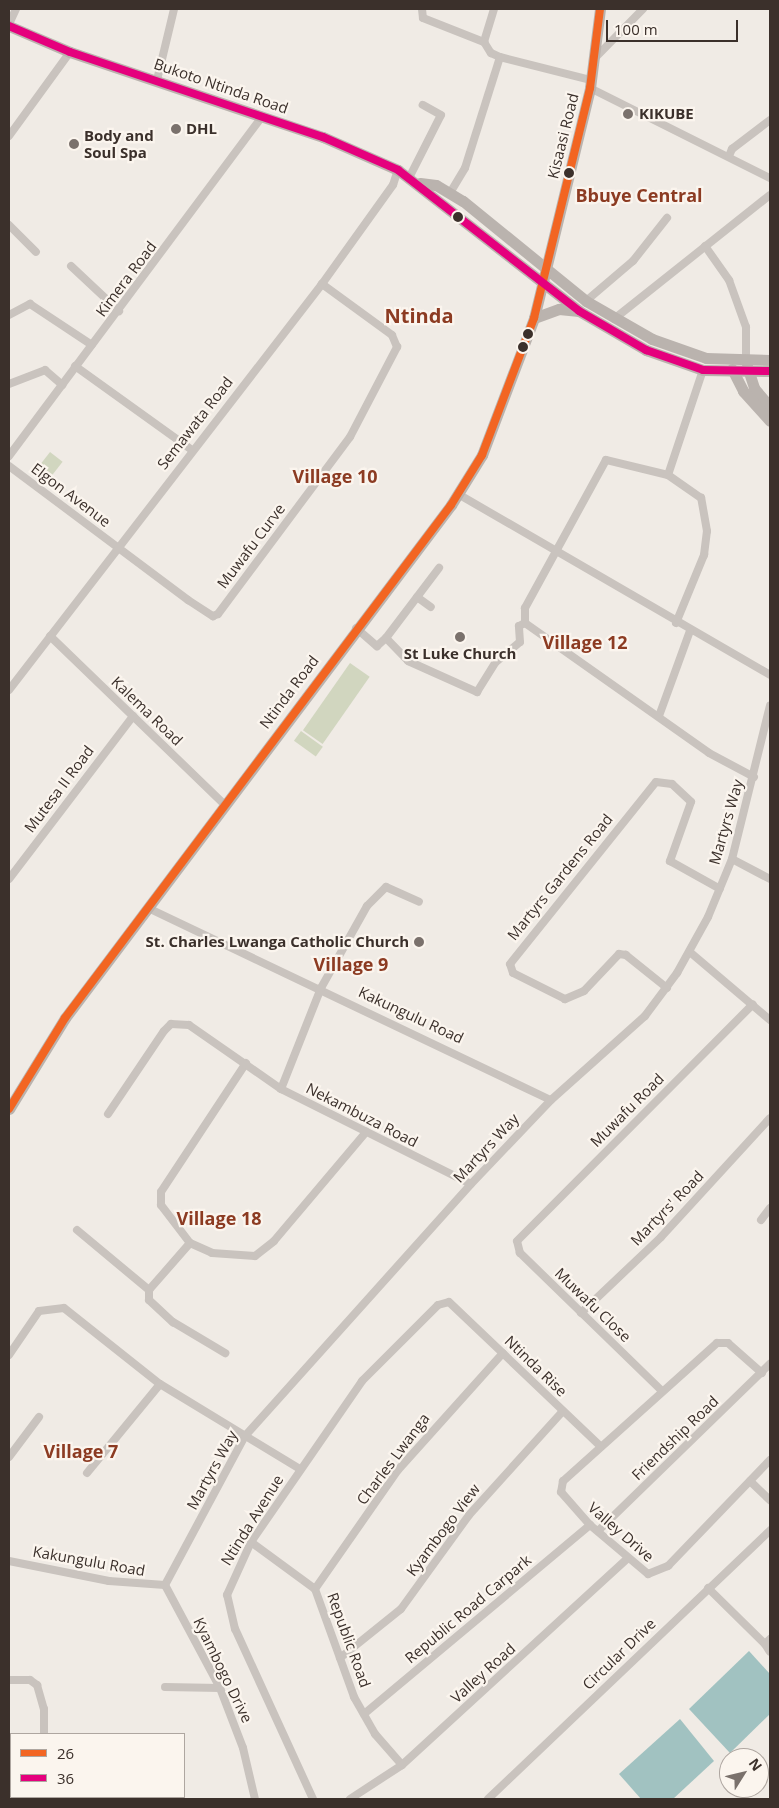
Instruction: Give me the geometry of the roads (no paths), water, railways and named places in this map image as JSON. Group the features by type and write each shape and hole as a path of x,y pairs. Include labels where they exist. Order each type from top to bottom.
{"main road":[{"name":"Kisaasi Road","path":"544,268 591,84 600,9"},
{"name":"Bukoto Ntinda Road","path":"9,25 70,52 262,116 398,170 415,180 579,311 646,350 703,370 733,374"},
{"name":"Bukoto Ntinda Road","path":"415,180 450,193 586,301 614,319 682,352 741,365"},
{"name":"Ntinda Road","path":"9,1109 65,1018 458,494 500,413 534,318 544,268"},
{"path":"534,318 559,309 579,311"},
{"path":"770,360 741,365 733,374 770,421"},
{"path":"741,365 770,371"},
{"path":"741,365 770,407"}],"street":[{"path":"9,25 16,9"},
{"path":"157,80 174,9"},
{"path":"422,9 423,18 484,42 491,53 591,84 770,178"},
{"path":"484,42 494,9"},
{"path":"594,59 643,9"},
{"path":"9,136 70,52"},
{"path":"450,193 465,168 500,57"},
{"path":"415,180 441,115 423,105"},
{"name":"Kimera Road","path":"10,453 119,311 262,116"},
{"path":"729,156 732,149 770,120"},
{"name":"Semawata Road","path":"9,690 116,546 322,284 393,185 398,170"},
{"path":"614,319 770,195"},
{"path":"586,301 633,261 667,218"},
{"path":"9,225 36,252"},
{"path":"705,246 730,280 746,327 741,365"},
{"path":"71,266 119,311"},
{"name":"Muwafu Curve","path":"116,546 188,600 213,616 218,614 350,437 397,347 392,335 322,284"},
{"path":"9,315 30,304 92,345"},
{"path":"75,366 192,450"},
{"path":"9,384 45,370 62,385"},
{"path":"668,475 703,370"},
{"path":"525,623 525,608 606,460 668,475 701,498 707,531 697,576 676,623"},
{"name":"Elgon Avenue","path":"9,466 116,546"},
{"path":"458,494 676,623 770,674"},
{"path":"356,628 377,646 386,638 439,568"},
{"path":"417,597 431,607"},
{"path":"386,638 408,661 478,692 496,662 520,642 519,626 525,623"},
{"path":"525,623 660,716 709,753 754,777"},
{"path":"660,716 690,631"},
{"name":"Kalema Road","path":"50,636 225,806"},
{"name":"Martyrs Way","path":"164,1585 245,1436 471,1184 551,1100 644,1016 691,953 732,859 754,777 770,706"},
{"name":"Mutesa II Road","path":"9,879 133,716"},
{"name":"Martyrs Gardens Road","path":"666,988 626,955 619,954 584,991 564,999 513,973 510,964 656,782 672,784 691,802 670,861 720,889"},
{"path":"732,859 770,879"},
{"path":"281,1090 321,988 379,890 393,889 419,902"},
{"name":"Kakungulu Road","path":"148,908 321,988 551,1100"},
{"path":"691,953 770,1020"},
{"name":"Muwafu Road","path":"521,1235 752,1004"},
{"name":"Nekambuza Road","path":"108,1114 171,1024 189,1025 246,1063 281,1090 471,1184"},
{"path":"246,1063 161,1192 161,1205 190,1243 212,1253 255,1256 274,1241 366,1132"},
{"name":"Martyrs' Road","path":"581,1313 661,1237 770,1118"},
{"path":"761,1220 770,1208"},
{"path":"77,1230 149,1290 153,1306 225,1354"},
{"name":"Muwafu Close","path":"521,1235 520,1253 661,1390"},
{"path":"149,1290 190,1243"},
{"name":"Ntinda Rise","path":"452,1304 600,1446"},
{"name":"Ntinda Avenue","path":"313,1799 228,1608 231,1580 251,1542 300,1469 383,1356 438,1305 452,1304"},
{"path":"9,1355 39,1311 64,1308 160,1384 300,1469"},
{"name":"Valley Drive","path":"762,1373 722,1342 661,1390 600,1446 561,1486 566,1502 627,1559 648,1574 668,1566 770,1460"},
{"name":"Charles Lwanga","path":"315,1589 404,1463 503,1354"},
{"name":"Friendship Road","path":"598,1531 770,1364"},
{"path":"87,1474 160,1384"},
{"name":"Kyambogo View","path":"340,1658 402,1609 469,1515 563,1411"},
{"path":"9,1457 40,1417"},
{"path":"750,1481 770,1500"},
{"name":"Republic Road Carpark","path":"364,1714 590,1525"},
{"name":"Circular Drive","path":"488,1799 770,1530"},
{"name":"Republic Road","path":"251,1542 315,1589 340,1658 364,1714 402,1765"},
{"name":"Valley Road","path":"350,1799 402,1765 627,1559"},
{"name":"Kakungulu Road","path":"9,1560 110,1581 164,1585"},
{"name":"Kyambogo Drive","path":"164,1585 220,1688 244,1748 255,1799"},
{"path":"708,1588 767,1642 770,1652"},
{"path":"9,1680 30,1680 37,1685 44,1709 44,1733"},
{"path":"165,1687 220,1688"}],"water":[{"path":"749,1651 770,1674 770,1714 735,1748 725,1748 689,1709"},
{"path":"680,1719 714,1761 673,1799 641,1799 619,1774"}],"place":[{"name":"KIKUBE","path":"628,114"},
{"name":"DHL","path":"176,129"},
{"name":"Body and Soul Spa","path":"74,144"},
{"name":"St Luke Church","path":"460,637"},
{"name":"St. Charles Lwanga Catholic Church","path":"419,942"}],"district":[{"name":"Bbuye Central","path":"639,195"},
{"name":"Ntinda","path":"419,315"},
{"name":"Village 10","path":"335,476"},
{"name":"Village 12","path":"585,642"},
{"name":"Village 9","path":"351,964"},
{"name":"Village 18","path":"219,1218"},
{"name":"Village 7","path":"81,1451"}]}
